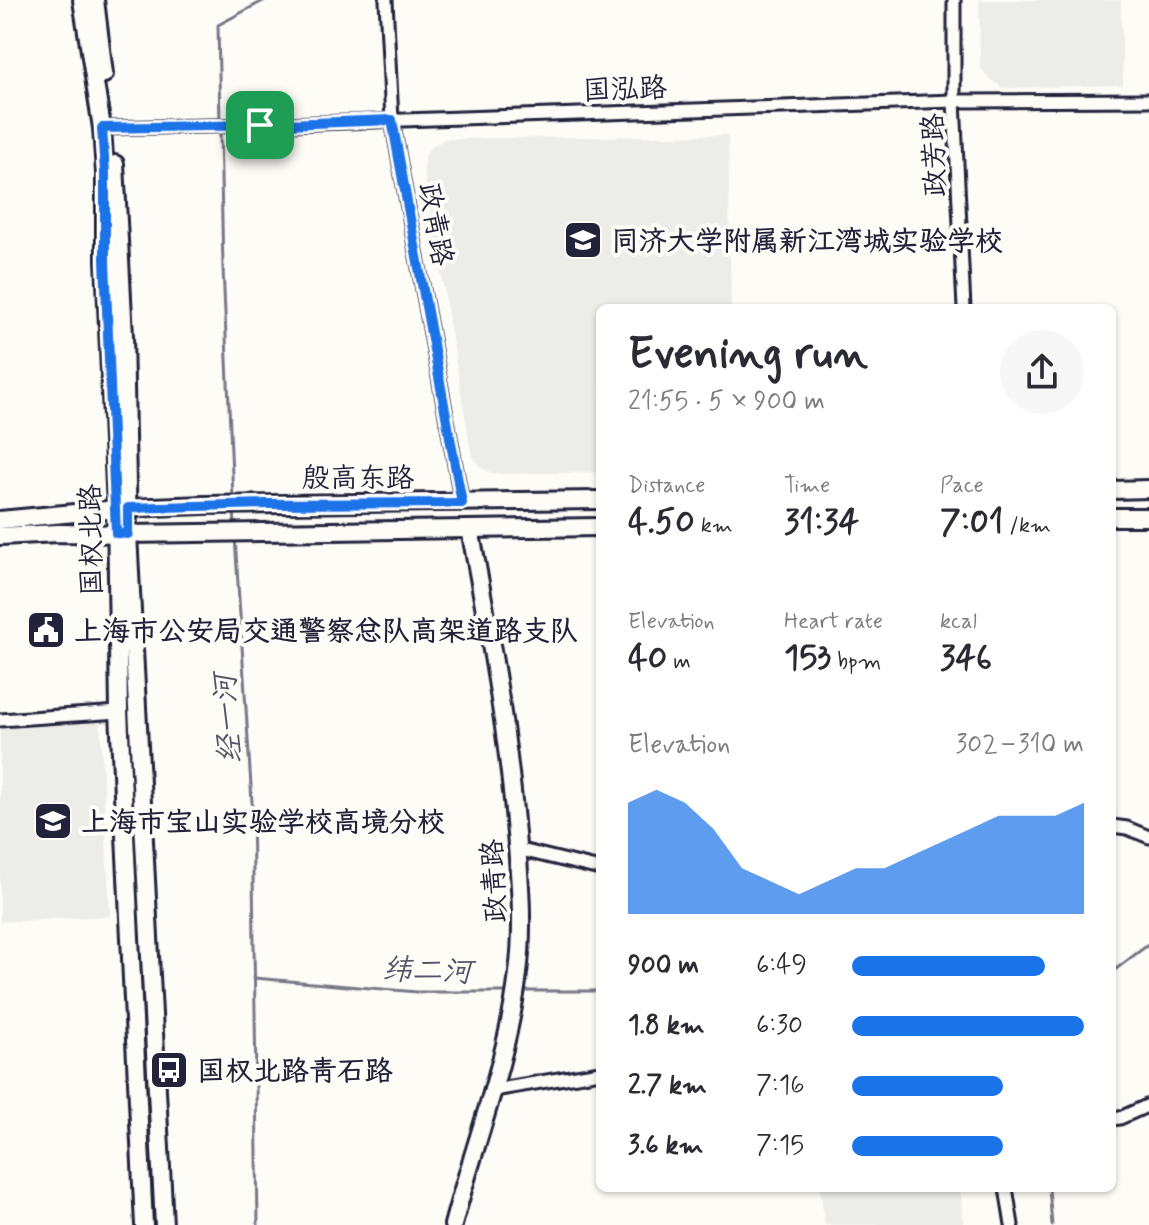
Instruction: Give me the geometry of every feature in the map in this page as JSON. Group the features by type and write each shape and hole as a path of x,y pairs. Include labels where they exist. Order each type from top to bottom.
{"main road":[{"name":"国权北路","path":"82,0 107,127"},
{"name":"国权北路","path":"95,0 124,336 119,712 144,1225"},
{"path":"1116,490 1149,489"},
{"name":"殷高东路","path":"0,520 122,508 204,505 596,500"},
{"path":"1116,517 1149,517"},
{"name":"殷高东路","path":"0,536 596,527"},
{"name":"政青路","path":"453,1225 501,1066 518,976 522,930 511,774 470,529"},
{"name":"国权北路","path":"122,534 164,1225"}],"street":[{"name":"政青路","path":"386,0 392,120 462,503"},
{"name":"政芳路","path":"954,0 954,101 964,304"},
{"name":"国泓路","path":"107,127 260,125 954,101 1149,100"},
{"path":"0,720 119,712"},
{"path":"1116,827 1149,837"},
{"path":"517,849 596,868"},
{"path":"494,1090 596,1073"},
{"path":"1116,1118 1149,1105"},
{"path":"1007,1192 1012,1225"}],"shaded area":[{"path":"979,0 1121,0 1123,85 1002,88 980,67"},
{"name":"同济大学附属新江湾城实验学校","path":"728,135 731,304 596,304 596,472 492,473 475,461 424,173 429,149 444,139"},
{"name":"上海市宝山实验学校高境分校","path":"100,719 110,916 0,922 0,726"},
{"path":"821,1192 960,1192 964,1223 825,1225"}],"waterway":[{"name":"经一河","path":"220,122 218,25 265,0"},
{"name":"经一河","path":"220,130 233,498"},
{"name":"经一河","path":"234,509 235,526"},
{"name":"经一河","path":"235,537 252,802 258,1225"},
{"name":"纬二河","path":"1116,969 1149,944"},
{"name":"纬二河","path":"254,978 417,992 509,992"},
{"name":"纬二河","path":"521,991 596,991"},
{"path":"1049,1192 1052,1225"}],"place":[{"name":"同济大学附属新江湾城实验学校","path":"583,240"},
{"name":"上海市公安局交通警察总队高架道路支队","path":"46,630"},
{"name":"上海市宝山实验学校高境分校","path":"53,821"},
{"name":"国权北路青石路","path":"169,1070"}],"route":[{"path":"392,120 462,503 128,508 128,534 116,533 102,128 260,125 392,120"}]}
